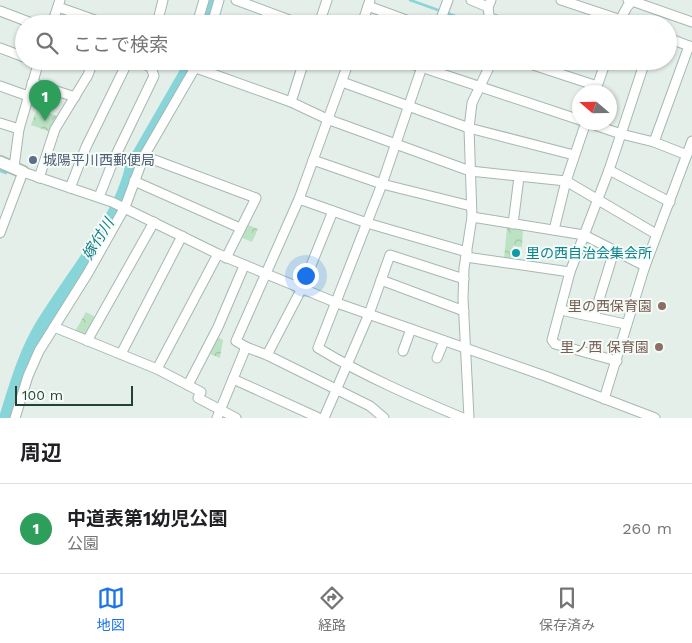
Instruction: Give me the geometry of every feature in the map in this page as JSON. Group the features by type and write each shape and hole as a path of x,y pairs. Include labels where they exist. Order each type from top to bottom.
{"street":[{"path":"159,15 162,0"},
{"path":"200,15 204,0"},
{"path":"215,15 219,0"},
{"path":"236,0 276,15"},
{"path":"322,15 327,0"},
{"path":"442,15 448,0"},
{"path":"471,0 490,3"},
{"path":"561,0 602,15"},
{"path":"622,15 630,0 672,15"},
{"path":"365,15 369,3 396,15"},
{"path":"59,4 85,15"},
{"path":"0,11 15,17"},
{"path":"677,17 692,22"},
{"path":"654,142 690,46 677,41"},
{"path":"0,48 15,53"},
{"path":"0,233 18,169 19,130 36,70"},
{"path":"39,178 55,129 75,97 88,70"},
{"path":"70,188 86,147 124,70"},
{"path":"99,197 114,158 154,76 152,70"},
{"path":"15,418 28,376 39,351 124,207 144,156 195,70"},
{"path":"211,70 291,102 327,119 470,171 566,181 656,234"},
{"path":"291,102 302,70"},
{"path":"346,70 299,199 236,341 370,406 384,418"},
{"path":"421,70 338,303 318,348 346,365 463,418"},
{"path":"435,70 480,88 572,117"},
{"path":"469,418 464,279 472,217 469,128 472,103 488,70"},
{"path":"545,70 585,85"},
{"path":"597,85 603,70"},
{"path":"617,361 555,344 552,340 570,272 609,170 642,70"},
{"path":"342,82 469,128 574,155"},
{"path":"32,83 75,97"},
{"path":"0,86 28,96"},
{"path":"0,122 19,130"},
{"path":"554,230 566,181 583,130"},
{"path":"609,130 654,142 687,155"},
{"path":"604,399 617,361 644,266 692,141"},
{"path":"144,156 256,198 156,369"},
{"path":"313,160 382,184 471,206"},
{"path":"0,162 39,178 124,207 244,266 266,273 338,303 655,418"},
{"path":"609,170 670,202"},
{"path":"513,224 519,177"},
{"path":"134,181 240,228"},
{"path":"299,199 466,255 570,272"},
{"path":"267,355 302,288 333,211"},
{"path":"472,217 584,235 644,266"},
{"path":"87,341 154,222"},
{"path":"121,354 182,236"},
{"path":"594,316 614,251"},
{"path":"324,418 369,314 390,256 464,279"},
{"path":"188,385 218,327 244,266"},
{"path":"381,280 464,311"},
{"path":"561,310 626,324"},
{"path":"54,327 156,369 201,392 198,398 219,414 236,418"},
{"path":"403,351 411,329"},
{"path":"437,358 444,341"},
{"path":"219,414 246,347"},
{"path":"233,379 319,418"}],"green space":[{"path":"37,109 60,117 51,132 31,125"},
{"path":"244,223 258,229 252,242 238,236"},
{"path":"507,228 523,229 522,247 513,246 511,260 504,259"},
{"path":"86,312 97,318 89,334 82,336 74,333"},
{"path":"217,337 223,340 220,358 210,354"}],"waterway":[{"name":"嫁付川","path":"207,15 211,0"},
{"path":"410,0 438,10"},
{"path":"447,13 453,15"},
{"name":"嫁付川","path":"6,418 21,371 36,337 106,228 126,187 132,167 188,70"},
{"path":"0,171 6,173"},
{"path":"471,378 472,393"}],"place":[{"name":"中道表第1幼児公園","path":"45,121"},
{"name":"城陽平川西郵便局","path":"33,160"},
{"name":"里の西自治会集会所","path":"516,253"},
{"name":"里の西保育園","path":"662,306"},
{"name":"里ノ西 保育園","path":"659,347"}]}
